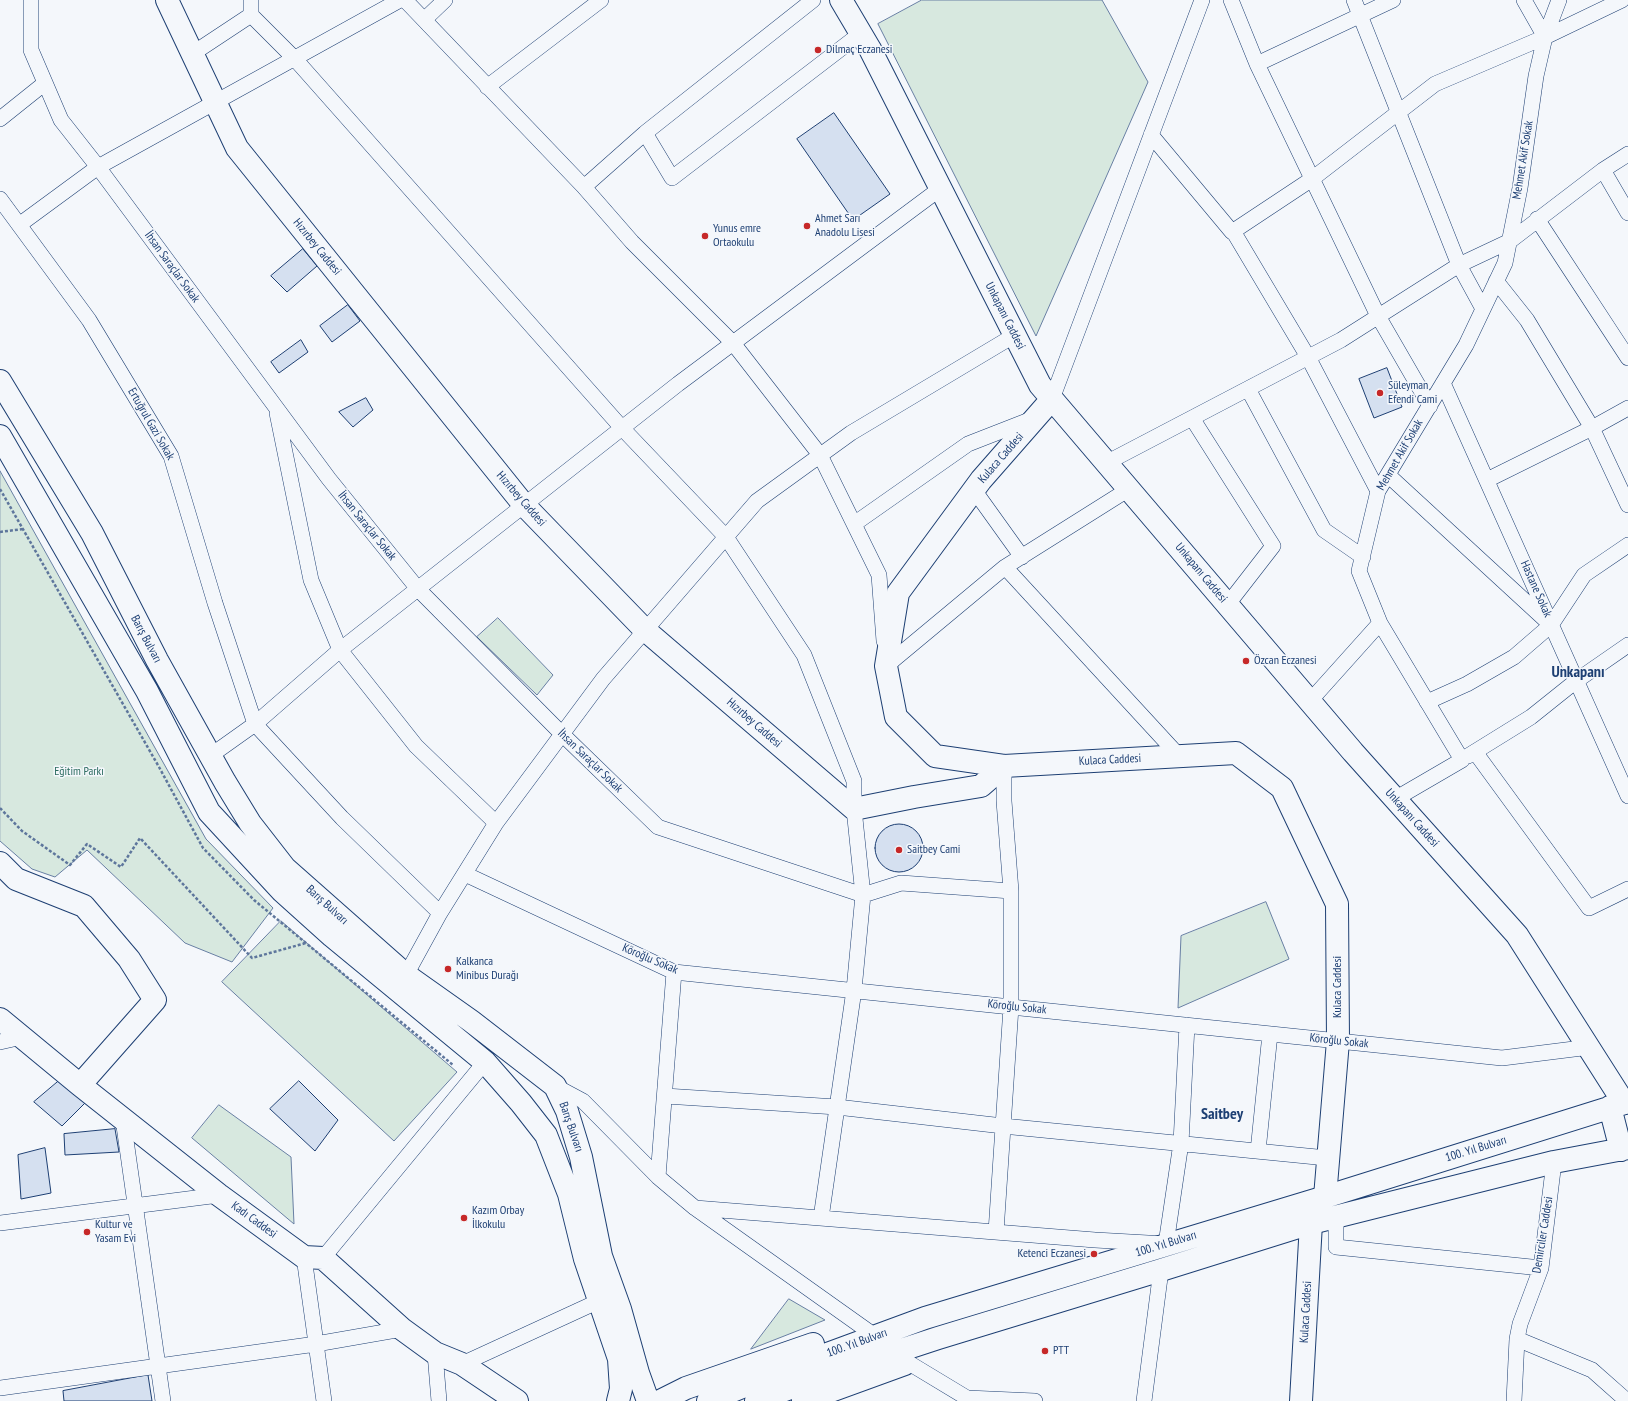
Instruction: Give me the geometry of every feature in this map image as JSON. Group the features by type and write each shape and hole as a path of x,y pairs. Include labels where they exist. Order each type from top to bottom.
{"main road":[{"name":"Hızırbey Caddesi","path":"167,0 237,148 524,505 645,630 854,809"},
{"name":"Unkapanı Caddesi","path":"841,0 870,49 1040,385 1310,701 1395,799 1517,935 1590,1047 1621,1104 1624,1149"},
{"name":"Barış Bulvarı","path":"0,381 92,533 157,660 210,756 250,823 285,868 406,975 471,1021 555,1086 567,1111 581,1157 601,1256 620,1309 638,1373 648,1401"},
{"name":"Kulaca Caddesi","path":"1052,399 974,490 898,593 886,666 896,717 935,756 1004,766 1236,753 1282,788 1337,904 1338,1041 1327,1158 1325,1197"},
{"name":"Barış Bulvarı","path":"0,436 148,691 209,812 282,891 332,936 485,1062 521,1103 546,1135 569,1194 585,1259 619,1360 621,1389 618,1401"},
{"path":"854,809 981,786 1004,766"},
{"path":"0,863 16,879 84,906 129,959 155,1000 80,1085"},
{"name":"Kadı Caddesi","path":"0,1019 219,1196 314,1258 402,1329 435,1353 462,1364 517,1401"},
{"name":"100. Yıl Bulvarı","path":"708,1401 781,1371 925,1318 1325,1197 1621,1104"},
{"name":"100. Yıl Bulvarı","path":"756,1401 819,1377 938,1338 1311,1223 1336,1218 1554,1162 1624,1149"},
{"name":"Kulaca Caddesi","path":"1301,1401 1311,1223"},
{"path":"660,1401 686,1388 827,1340 925,1318"},
{"path":"803,1401 909,1363 938,1338"},
{"path":"619,1360 637,1401"},
{"path":"638,1373 650,1382 668,1390 686,1388"}],"street":[{"name":"İhsan Saraçlar Sokak","path":"31,0 31,50 61,120 98,167 330,479 418,589 562,734 658,827 863,894"},
{"path":"251,0 251,16 295,59 622,428 726,537 804,655 854,781 854,809 863,894 854,990 821,1218"},
{"path":"19,225 98,167 400,0"},
{"path":"405,0 584,187 632,242 733,343 820,455 879,575 886,666"},
{"path":"424,20 445,0"},
{"path":"487,87 601,0"},
{"path":"584,187 645,134 813,0"},
{"path":"1052,399 1202,0"},
{"path":"1231,0 1257,64 1378,316 1430,406"},
{"path":"1354,0 1459,265 1483,309"},
{"path":"1257,64 1393,0"},
{"path":"1524,0 1545,37"},
{"name":"Mehmet Akif Sokak","path":"1462,760 1380,624 1360,571 1378,491 1466,345 1505,263 1520,188 1536,76 1545,37 1559,0"},
{"path":"1233,231 1312,179 1436,84 1545,37 1622,0"},
{"path":"192,54 251,16"},
{"path":"645,134 672,178 860,34"},
{"path":"0,119 45,83"},
{"path":"1151,135 1232,232 1233,231 1308,357 1378,491"},
{"path":"1106,463 1341,340 1459,265 1510,241 1603,170 1628,154"},
{"path":"1603,170 1628,213"},
{"path":"210,756 255,724 340,650 622,428 940,188"},
{"name":"Ertuğrul Gazi Sokak","path":"0,199 89,320 171,456 215,603 255,724"},
{"path":"1537,219 1628,358"},
{"path":"1496,281 1527,320 1592,428 1628,505"},
{"path":"406,975 440,913 496,823 603,679 757,501 852,433 1015,335"},
{"name":"Hastane Sokak","path":"1443,383 1628,796"},
{"path":"1248,388 1324,530 1363,557"},
{"path":"276,408 311,580 340,650 416,746 496,823"},
{"path":"1487,480 1592,428 1628,408"},
{"path":"854,524 968,444 1035,418"},
{"path":"1192,418 1273,546 1228,604"},
{"path":"1388,474 1552,625"},
{"path":"886,666 1005,567 1129,489"},
{"path":"974,490 1022,557"},
{"path":"1427,702 1467,684 1514,657 1552,625 1584,575 1628,545"},
{"path":"1005,567 1179,756"},
{"path":"1310,701 1380,624"},
{"path":"1395,799 1531,717 1576,681 1628,645"},
{"path":"255,724 342,818 440,913"},
{"path":"1475,752 1589,908 1628,889"},
{"path":"996,1232 1010,1007 1012,890 1004,801 1004,766"},
{"name":"Köroğlu Sokak","path":"465,874 674,972 1502,1058 1590,1047"},
{"path":"863,894 901,883 1012,890"},
{"path":"658,1177 674,972"},
{"path":"695,1208 1166,1244 1181,1143 1187,1025"},
{"path":"1258,1151 1270,1034"},
{"path":"0,1042 22,1037"},
{"path":"324,1401 316,1344 314,1258 485,1062"},
{"path":"555,1086 583,1101 658,1177 695,1208 868,1331"},
{"path":"664,1096 837,1107 1003,1126 1327,1158"},
{"path":"123,1119 163,1401"},
{"name":"Demirciler Caddesi","path":"1514,1401 1516,1339 1520,1324 1541,1268 1554,1162"},
{"path":"0,1223 219,1196"},
{"path":"1336,1218 1336,1247 1541,1268"},
{"path":"1144,1401 1161,1270"},
{"path":"462,1364 599,1301"},
{"path":"1,1390 316,1344 402,1329"},
{"path":"1516,1339 1592,1370 1628,1401"},
{"path":"435,1353 439,1401"},
{"path":"909,1363 967,1400 1035,1401"}],"path":[{"path":"0,532 23,530"},
{"path":"0,808 22,831 70,865 87,844 122,867 140,838 252,958 307,942"}],"green space":[{"path":"922,0 1102,0 1148,82 1036,336 878,24"},
{"name":"Eğitim Parkı","path":"0,471 206,839 273,908 232,962 185,943 87,850 55,877 32,869 0,841"},
{"path":"498,618 553,675 537,695 477,637"},
{"path":"1266,902 1289,959 1178,1008 1181,936"},
{"path":"281,921 457,1072 394,1141 222,982"},
{"path":"219,1105 291,1157 294,1224 192,1138"},
{"path":"789,1299 825,1320 751,1349"}],"building":[{"path":"834,113 890,194 853,220 797,139"},
{"path":"303,249 317,266 287,292 271,276"},
{"path":"348,305 360,321 332,342 320,326"},
{"path":"301,340 308,352 279,373 271,362"},
{"name":"Süleyman Efendi Cami","path":"1387,368 1402,407 1374,418 1359,379"},
{"path":"366,398 373,410 353,427 339,412"},
{"name":"Saitbey Cami","path":"899,824 908,826 916,831 921,839 923,848 921,857 916,865 908,870 899,872 890,870 882,865 877,857 875,848 877,839 882,831 890,826"},
{"path":"60,1080 87,1101 62,1126 34,1102"},
{"path":"299,1081 338,1120 315,1151 270,1109"},
{"path":"115,1129 119,1152 65,1155 64,1134"},
{"path":"45,1148 51,1193 21,1199 18,1155"},
{"path":"148,1375 152,1401 64,1401 63,1391"}],"place":[{"name":"Dilmaç Eczanesi","path":"818,50"},
{"name":"Ahmet Sarı Anadolu Lisesi","path":"807,226"},
{"name":"Yunus emre Ortaokulu","path":"705,236"},
{"name":"Süleyman Efendi Cami","path":"1380,393"},
{"name":"Özcan Eczanesi","path":"1246,661"},
{"name":"Saitbey Cami","path":"899,850"},
{"name":"Kalkanca Minibus Durağı","path":"448,969"},
{"name":"Kazım Orbay İlkokulu","path":"464,1218"},
{"name":"Kultur ve Yasam Evi","path":"87,1232"},
{"name":"Ketenci Eczanesi","path":"1094,1254"},
{"name":"PTT","path":"1045,1351"}],"district":[{"name":"Unkapanı","path":"1578,672"},
{"name":"Saitbey","path":"1222,1114"}]}
